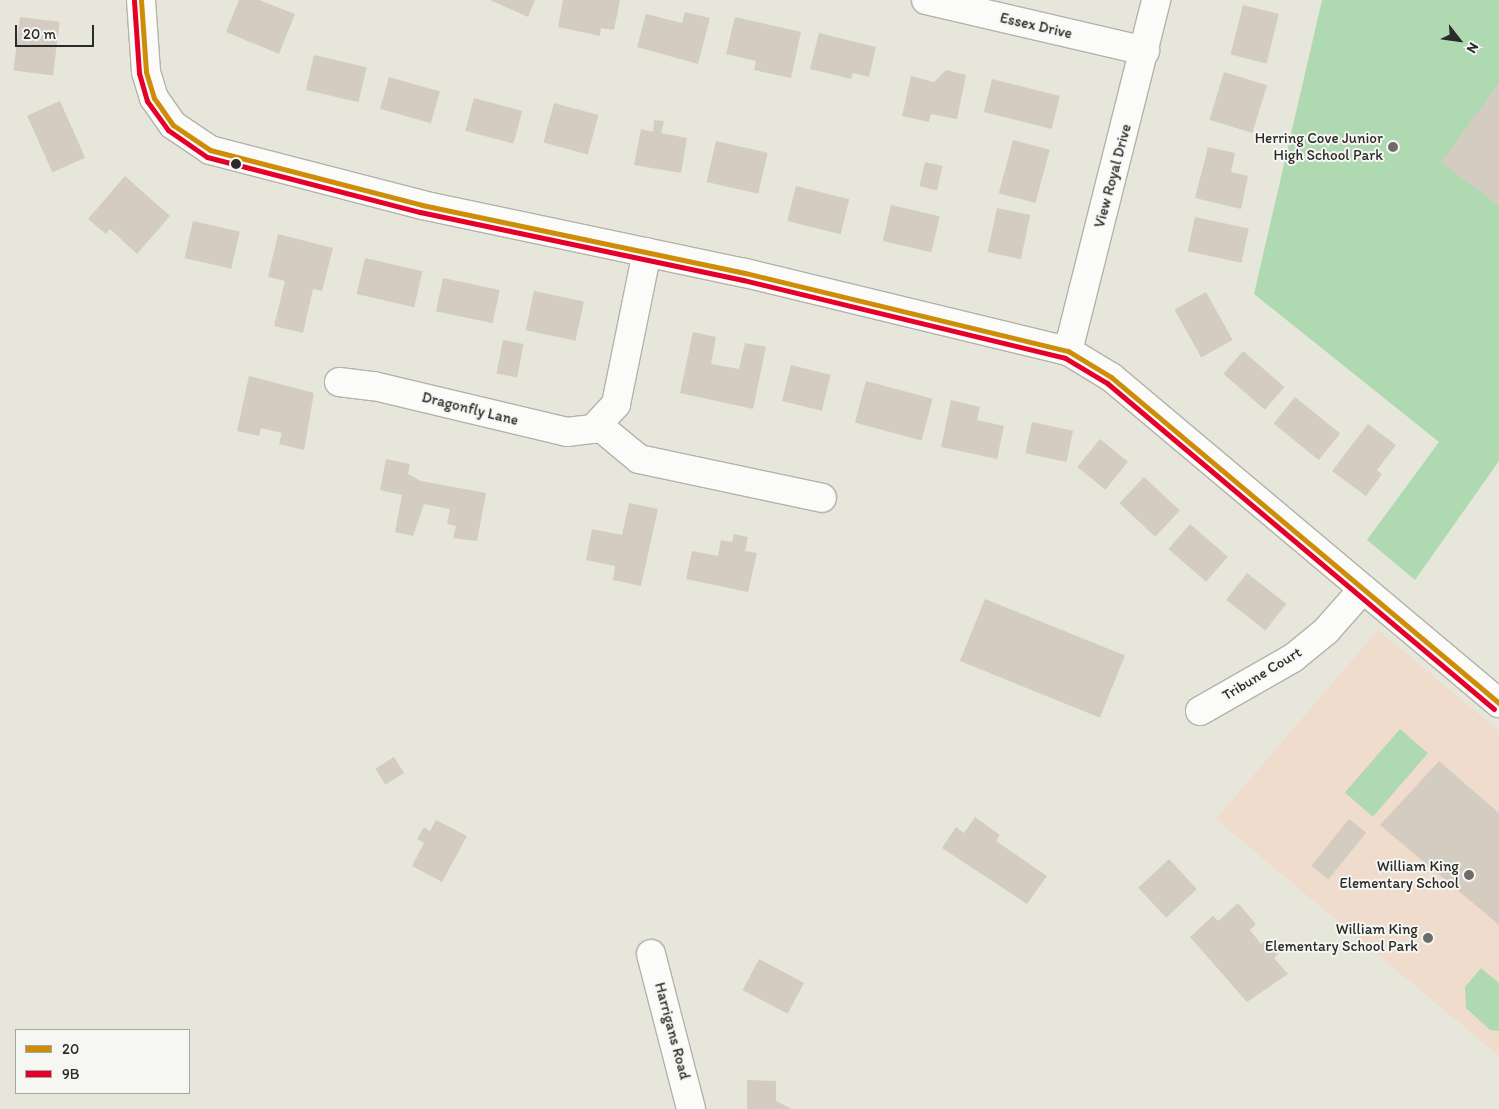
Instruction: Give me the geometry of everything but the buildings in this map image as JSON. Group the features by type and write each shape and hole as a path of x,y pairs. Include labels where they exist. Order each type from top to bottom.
{"street":[{"path":"140,0 148,83 163,112 195,142 267,167 647,252 1068,351 1112,377 1499,703"},
{"name":"Essex Drive","path":"926,0 1145,51"},
{"name":"View Royal Drive","path":"1068,351 1145,51 1156,0"},
{"path":"647,252 616,404 599,426 639,459 822,498"},
{"name":"Dragonfly Lane","path":"339,382 374,386 567,432 599,426"},
{"name":"Tribune Court","path":"1200,711 1293,658 1326,631 1363,589"},
{"name":"Harrigans Road","path":"651,954 691,1109"}],"shaded area":[{"name":"William King Elementary School Park","path":"1378,630 1499,731 1499,1056 1216,819"}],"green space":[{"name":"Herring Cove Junior High School Park","path":"1322,0 1499,0 1499,461 1415,580 1367,540 1439,442 1254,294"},
{"path":"1400,729 1428,753 1373,817 1345,792"},
{"path":"1481,968 1499,983 1499,1031 1490,1030 1466,1008 1465,987"}],"transit line":[{"name":"20","path":"141,0 146,72 154,98 173,125 210,150 422,205 745,273 1068,351 1111,377 1499,703"},
{"name":"9B","path":"134,1 139,73 147,101 168,130 207,157 420,212 743,280 1065,358 1107,383 1494,709"}],"place":[{"name":"Herring Cove Junior High School Park","path":"1393,147"},
{"name":"William King Elementary School","path":"1469,875"},
{"name":"William King Elementary School Park","path":"1428,938"}]}
